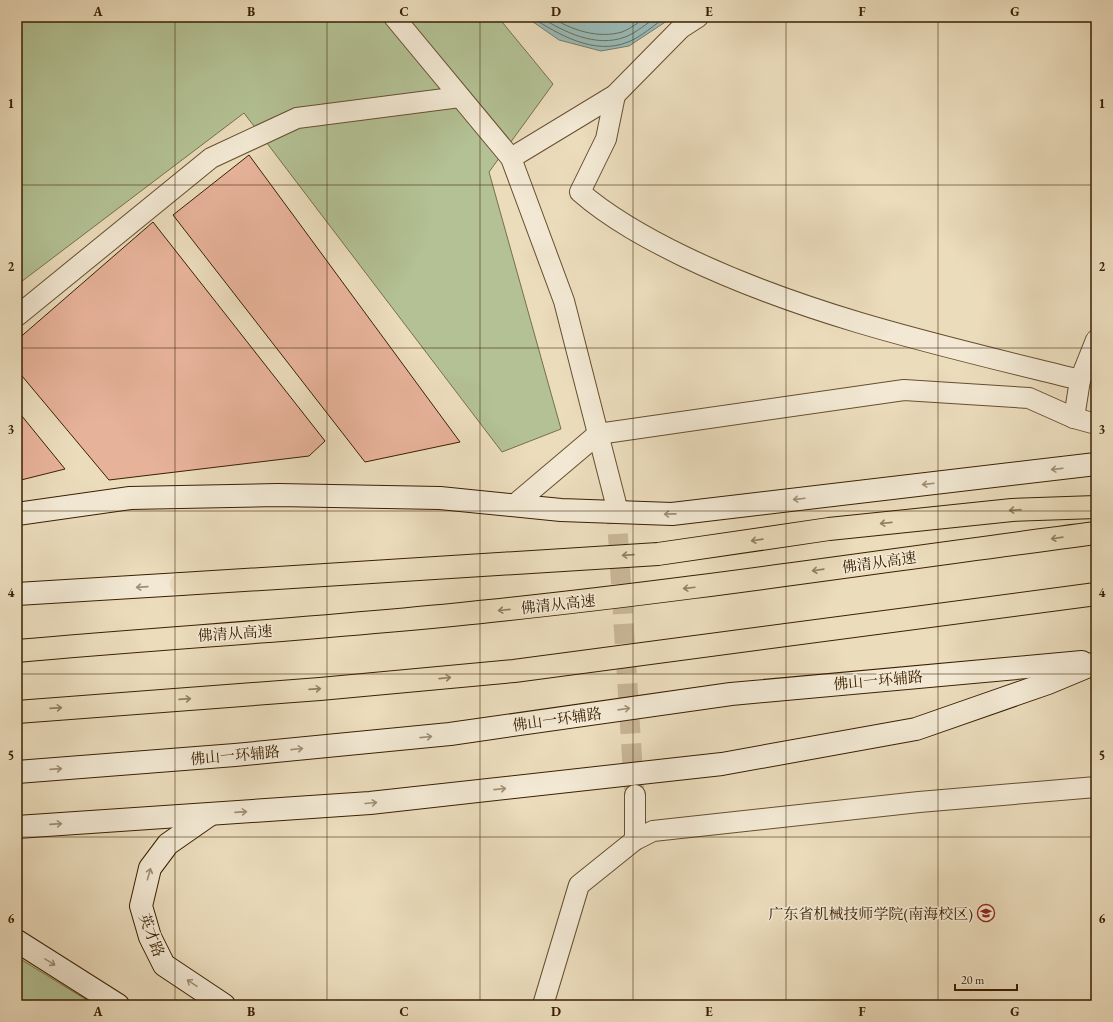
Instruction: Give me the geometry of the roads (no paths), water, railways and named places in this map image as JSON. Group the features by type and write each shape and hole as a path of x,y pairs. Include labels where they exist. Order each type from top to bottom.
{"highway":[{"path":"181,584 658,554 852,527 1012,510 1096,506"},
{"name":"佛清从高速","path":"17,651 374,623 496,611 683,589 1096,533"},
{"path":"17,712 343,687 514,671 1096,594"}],"main road":[{"path":"17,514 130,498 278,495 440,498 561,510 672,514 1096,464"},
{"path":"17,594 181,584"},
{"path":"17,827 370,803 722,764 916,729 1048,683 1096,662"},
{"name":"佛山一环辅路","path":"17,772 235,756 450,734 731,694 1096,662"},
{"name":"英才路","path":"211,814 168,844 150,868 141,906 150,937 164,965 224,1005"},
{"path":"17,941 118,1005"}],"street":[{"path":"394,17 511,158 564,301 616,504"},
{"path":"511,158 615,95 681,28 698,17"},
{"path":"615,95 606,139 580,192 604,211 651,240 722,275 836,316 1080,380"},
{"path":"17,316 211,158 296,118 460,97"},
{"path":"1074,418 1080,380 1096,340"},
{"path":"514,505 598,434 904,390 1029,398 1074,418 1096,424"},
{"path":"543,1005 579,885 635,840 653,831 919,802 1096,787"},
{"path":"635,795 635,840"}],"water":[{"path":"526,17 673,17 629,46 601,51 559,40"}],"tunnel":[{"path":"616,504 634,789"}],"place":[{"name":"广东省机械技师学院(南海校区)","path":"986,913"}]}
